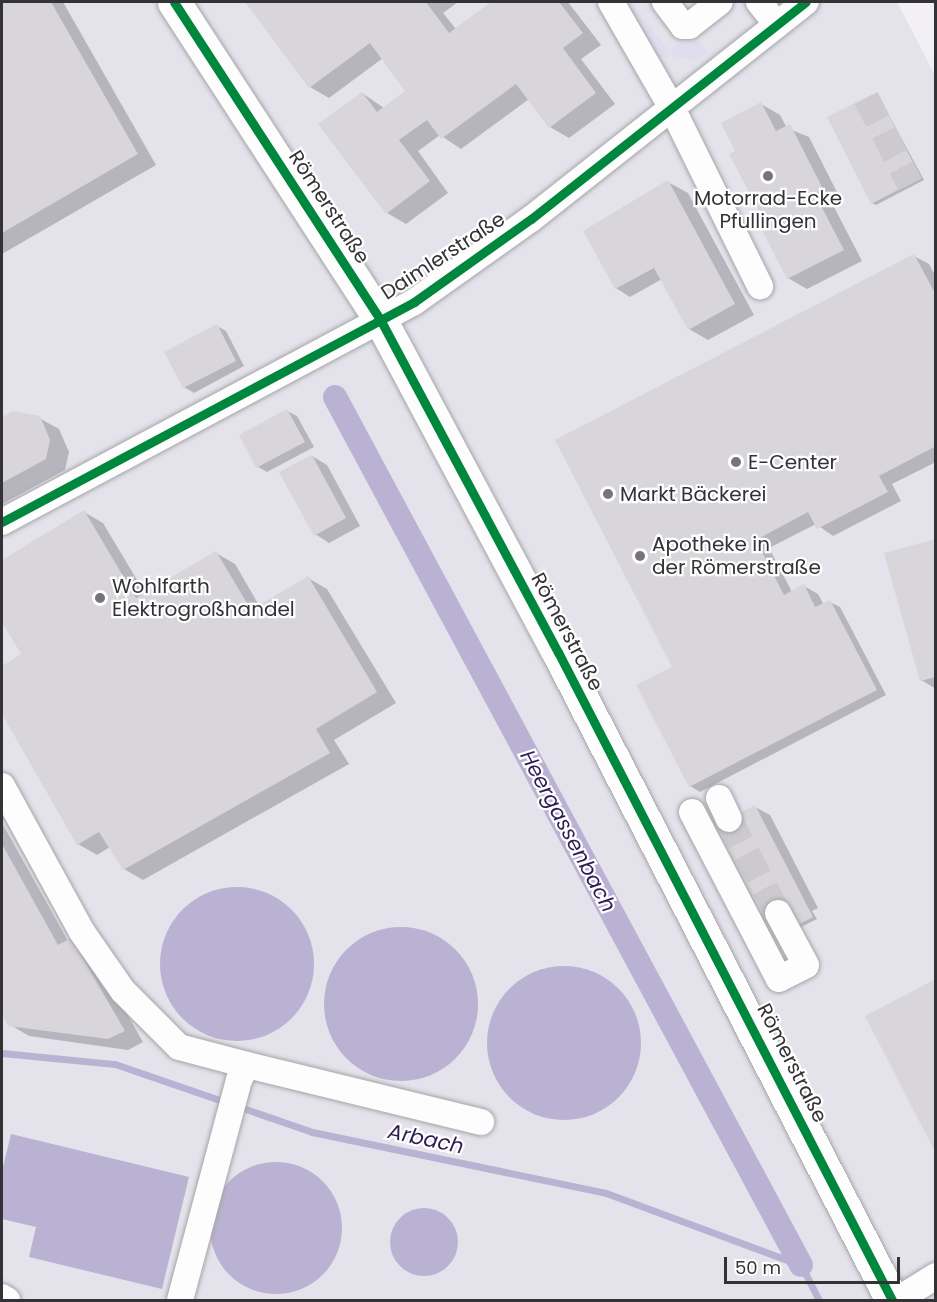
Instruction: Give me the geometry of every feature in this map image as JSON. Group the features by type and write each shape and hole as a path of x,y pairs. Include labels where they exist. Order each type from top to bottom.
{"main road":[{"name":"Römerstraße","path":"174,2 380,319 563,662 892,1300"}],"street":[{"path":"611,2 672,108 760,286"},
{"path":"665,2 683,26 689,26 720,2"},
{"path":"759,2 777,25"},
{"name":"Daimlerstraße","path":"2,522 414,302 531,219 806,2"},
{"path":"2,786 82,932 123,991 179,1047 243,1073 481,1122"},
{"path":"692,812 779,979 806,965 778,913"},
{"path":"180,1300 243,1073"},
{"path":"897,1300 936,1276"},
{"path":"2,1297 7,1300"}],"shaded area":[{"path":"2,2 897,2 936,77 935,1300 2,1300"},
{"path":"626,2 631,2 670,52 668,59 659,57"},
{"path":"699,41 709,53 691,60 672,56 670,49 679,43"},
{"path":"237,887 267,892 292,909 309,934 314,964 309,994 292,1019 267,1036 237,1041 207,1036 182,1019 165,994 160,964 165,934 182,909 207,892"},
{"path":"401,927 431,932 456,949 473,974 478,1004 473,1034 456,1059 431,1076 401,1081 371,1076 346,1059 329,1034 324,1004 329,974 346,949 371,932"},
{"path":"564,966 594,971 619,988 636,1013 641,1043 636,1073 619,1098 594,1115 564,1120 534,1115 509,1098 492,1073 487,1043 492,1013 509,988 534,971"},
{"path":"11,1134 189,1177 162,1289 29,1257 36,1227 2,1219 2,1171"},
{"path":"276,1162 301,1167 323,1181 337,1203 342,1228 337,1253 323,1275 301,1289 276,1294 251,1289 229,1275 215,1253 210,1228 215,1203 229,1181 251,1167"},
{"path":"431,1208 443,1214 452,1223 458,1235 456,1255 448,1266 431,1276 417,1276 400,1266 392,1255 390,1235 400,1218 411,1210"}],"building":[{"path":"2,2 51,2 138,154 2,233"},
{"path":"245,2 426,2 449,33 491,2 559,2 583,33 563,48 596,93 549,128 516,84 441,139 427,120 399,140 430,181 386,214 318,124 362,92 377,112 405,91 370,43 309,88"},
{"path":"877,92 921,178 871,204 827,117"},
{"path":"761,102 776,131 790,124 823,189 815,194 844,250 787,279 757,220 762,217 729,154 735,151 721,123"},
{"path":"668,180 735,304 688,330 654,268 615,289 583,231"},
{"name":"E-Center","path":"914,254 936,295 936,446 879,476 888,492 817,529 808,512 756,540 784,595 804,584 815,607 830,600 877,690 689,787 636,685 672,667 555,440"},
{"path":"217,324 236,361 183,388 164,352"},
{"path":"287,409 305,442 256,468 239,435"},
{"path":"13,411 40,416 50,440 46,459 2,483 2,417"},
{"path":"312,455 346,518 314,536 279,472"},
{"path":"84,510 136,598 216,551 251,610 308,576 377,692 316,729 330,753 123,870 99,832 77,845 2,714 2,666 21,654 2,622 2,560"},
{"path":"936,539 936,677 920,681 884,553"},
{"path":"755,805 813,917 796,926 787,909 763,921 714,827"},
{"path":"2,844 58,945 71,938 125,1031 108,1039 8,1026 2,1015"},
{"path":"936,979 936,1146 933,1148 865,1016"}],"waterway":[{"name":"Heergassenbach","path":"335,397 801,1265"},
{"name":"Arbach","path":"2,1053 115,1064 312,1132 606,1193 801,1265 819,1300"}],"tunnel":[{"path":"866,98 910,184"},
{"path":"729,819 778,913"}],"cycle path":[{"path":"174,2 380,319 558,652 892,1300"},
{"path":"2,522 414,302 531,219 806,2"}],"place":[{"name":"Motorrad-Ecke Pfullingen","path":"768,176"},
{"name":"E-Center","path":"736,462"},
{"name":"Markt Bäckerei","path":"608,494"},
{"name":"Apotheke in der Römerstraße","path":"640,556"},
{"name":"Wohlfarth Elektrogroßhandel","path":"100,598"}]}
